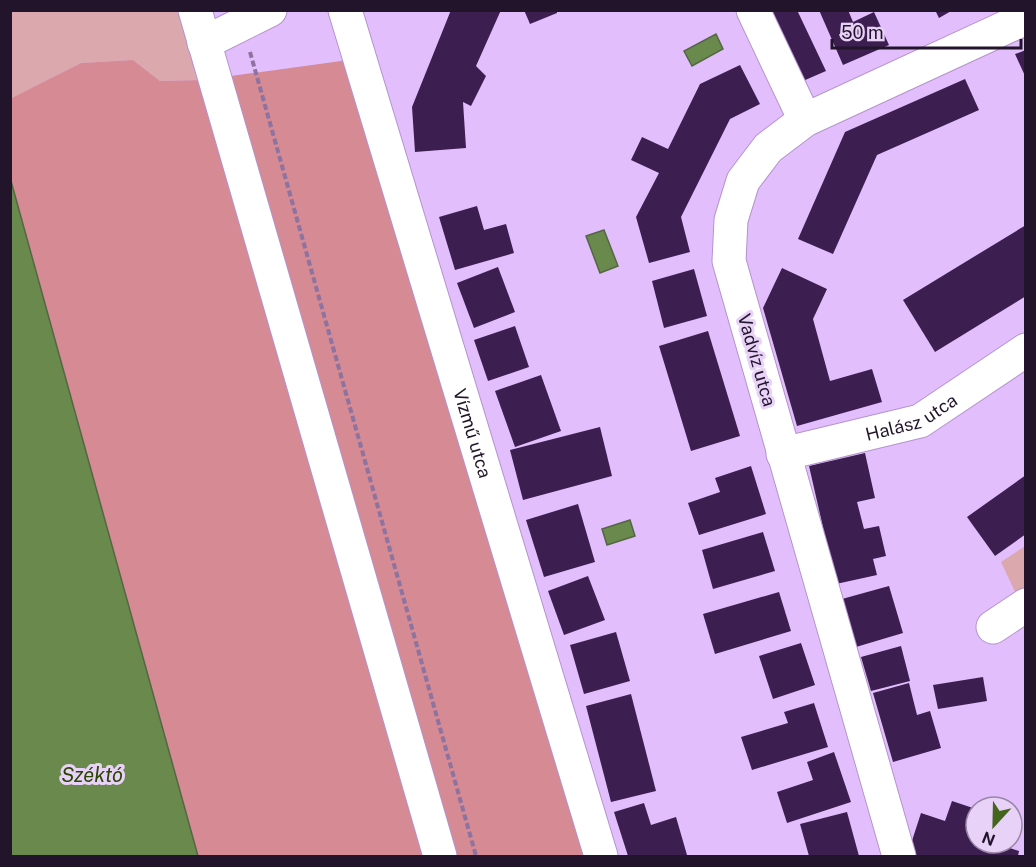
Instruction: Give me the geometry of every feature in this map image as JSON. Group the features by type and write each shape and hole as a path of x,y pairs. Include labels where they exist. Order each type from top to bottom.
{"street":[{"path":"195,10 440,856"},
{"name":"Vízmű utca","path":"345,10 602,856"},
{"path":"753,10 805,120"},
{"path":"204,43 256,17"},
{"name":"Vadvíz utca","path":"899,856 729,261 731,220 743,181 768,148 805,120 1026,18"},
{"name":"Halász utca","path":"783,454 920,421 1026,350"},
{"path":"993,627 1026,605"}],"path":[{"path":"256,17 476,856"}],"shaded area":[{"path":"11,11 182,11 202,80 160,81 133,60 81,63 11,99"},
{"path":"370,57 586,856 198,856 11,181 10,99 81,63 133,60 160,81 202,80"},
{"path":"1025,546 1025,613 1001,562"}],"water":[{"path":"716,34 723,49 692,66 684,51"},
{"name":"Széktó","path":"11,181 198,856 11,856"},
{"path":"604,230 618,266 600,273 586,236"},
{"path":"630,520 635,536 607,545 602,529"}],"building":[{"path":"451,10 501,10 476,66 486,76 471,106 463,102 466,148 415,152 412,107"},
{"path":"524,10 557,10 557,13 530,24"},
{"path":"762,10 797,10 826,71 796,84"},
{"path":"819,10 848,10 853,22 874,12 889,45 843,65"},
{"path":"935,10 953,10 939,18"},
{"path":"1026,50 1026,78 1015,54"},
{"path":"740,65 760,104 730,119 681,217 690,252 649,263 636,217 659,173 631,160 642,137 668,149 700,84"},
{"path":"965,79 979,110 877,155 833,254 798,239 845,132"},
{"path":"477,206 484,230 506,224 514,253 455,270 439,217"},
{"path":"1026,225 1026,296 935,352 903,300"},
{"path":"498,267 515,312 474,328 457,283"},
{"path":"782,268 827,289 813,319 830,381 872,369 882,402 797,426 763,308"},
{"path":"694,269 707,316 664,328 652,281"},
{"path":"515,326 529,367 488,381 474,340"},
{"path":"708,331 740,436 691,451 659,346"},
{"path":"541,375 561,431 515,447 495,391"},
{"path":"600,427 612,476 523,500 510,450"},
{"path":"865,453 875,498 857,502 864,529 879,526 886,556 873,559 877,575 836,584 809,466"},
{"path":"751,466 766,514 699,535 688,503 720,492 715,478"},
{"path":"1026,475 1026,534 995,556 967,517"},
{"path":"578,504 595,562 544,577 526,520"},
{"path":"763,532 775,571 713,589 702,550"},
{"path":"588,576 605,620 564,635 548,591"},
{"path":"889,586 903,633 856,647 842,599"},
{"path":"779,592 791,631 715,654 703,614"},
{"path":"616,632 630,681 584,694 570,645"},
{"path":"801,643 815,685 773,699 759,656"},
{"path":"901,646 910,681 871,691 861,657"},
{"path":"983,677 987,701 938,709 933,685"},
{"path":"909,683 917,715 930,711 941,748 893,762 873,693"},
{"path":"631,694 656,791 611,802 586,706"},
{"path":"814,703 828,747 752,770 741,737 788,723 784,712"},
{"path":"834,752 851,802 787,823 777,792 813,780 807,762"},
{"path":"952,801 964,805 964,855 1018,856 918,856 908,853 921,813 945,821"},
{"path":"644,803 651,825 676,817 687,855 628,856 614,812"},
{"path":"847,812 859,856 809,856 800,824"}]}
